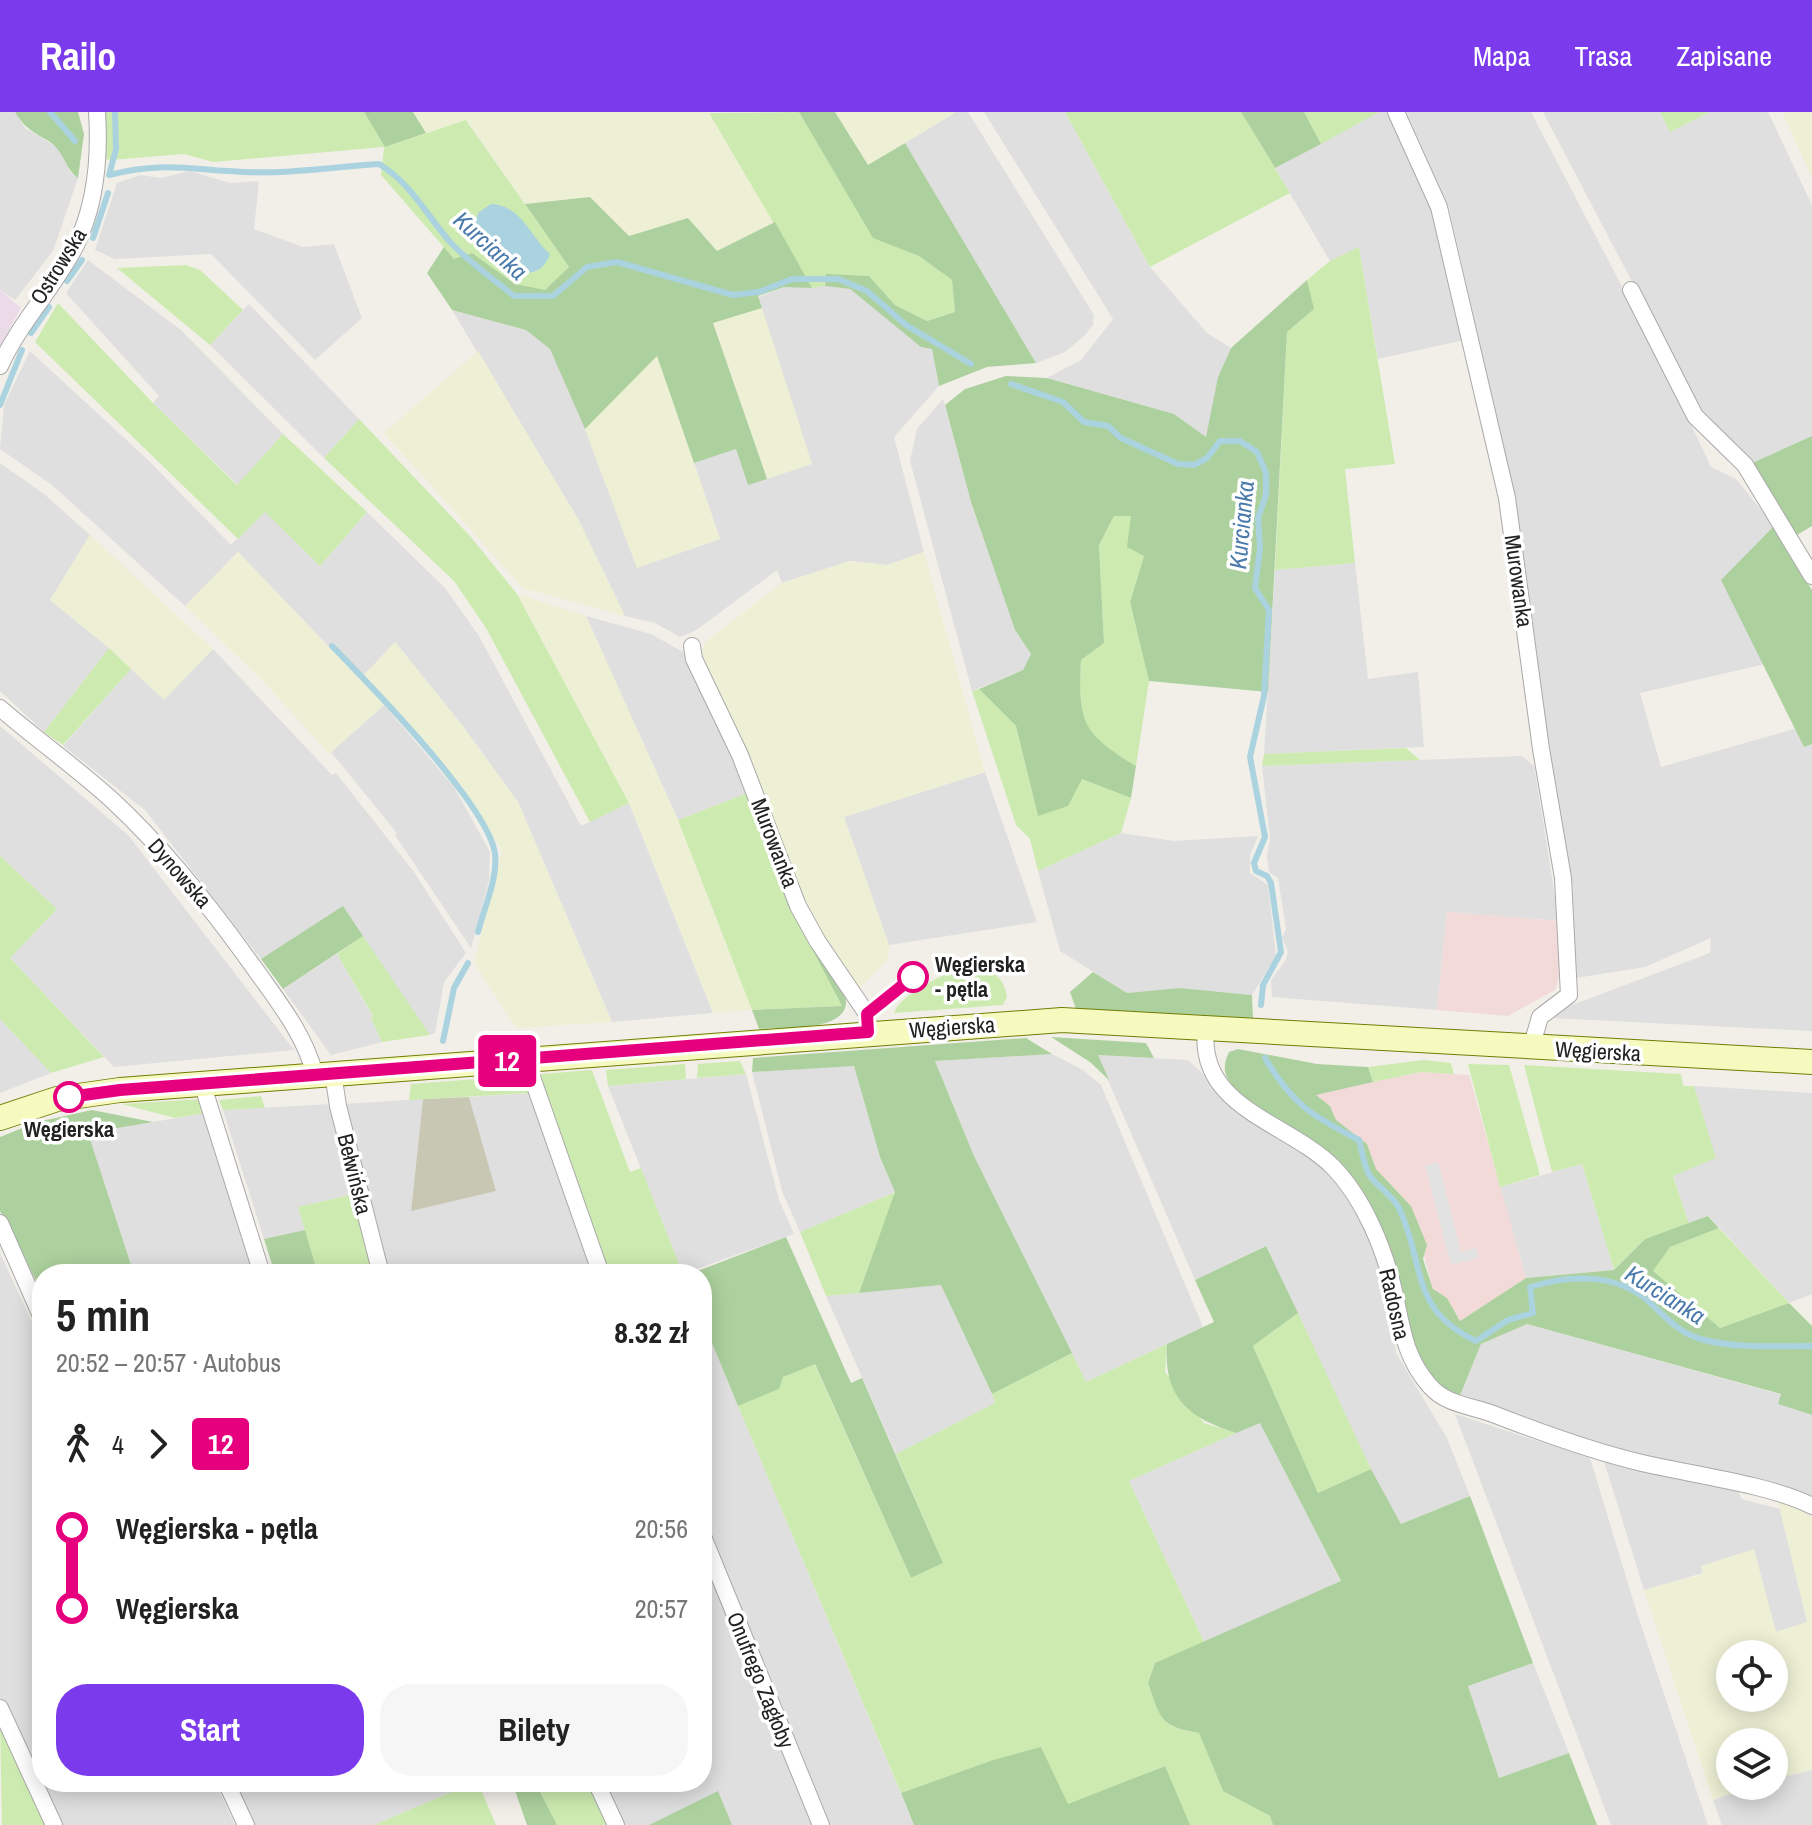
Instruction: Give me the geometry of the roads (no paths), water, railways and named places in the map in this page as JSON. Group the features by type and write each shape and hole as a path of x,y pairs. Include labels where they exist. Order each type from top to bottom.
{"main road":[{"name":"Węgierska","path":"0,1118 85,1093 868,1032 1062,1020 1812,1062"}],"street":[{"name":"Ostrowska","path":"0,366 13,337 75,246 90,210 98,144 97,112"},
{"name":"Murowanka","path":"1396,112 1439,207 1507,498 1541,749 1563,878 1569,995 1540,1017 1531,1048"},
{"path":"1631,290 1695,416 1745,465 1812,576"},
{"name":"Murowanka","path":"692,646 694,659 755,790 798,906 818,942 867,1014 868,1032"},
{"name":"Dynowska","path":"0,708 114,802 179,872 285,1012 324,1074"},
{"name":"Radosna","path":"1206,1029 1204,1052 1215,1078 1225,1090 1253,1114 1325,1160 1356,1198 1387,1268 1408,1356 1445,1402 1489,1413 1598,1452 1777,1494 1812,1506"},
{"path":"526,1060 597,1264"},
{"name":"Bełwińska","path":"324,1074 341,1121 378,1264"},
{"path":"202,1083 259,1264"},
{"path":"0,1223 32,1295"},
{"name":"Onufrego Zagłoby","path":"712,1558 821,1825"},
{"path":"0,1708 32,1777"},
{"path":"39,1792 54,1825"},
{"path":"231,1792 246,1825"},
{"path":"601,1792 616,1825"}],"water":[{"path":"491,204 518,216 550,254 543,267 533,272 521,272 487,249 472,228 479,212"}],"waterway":[{"name":"Kurcianka","path":"50,112 75,141"},
{"name":"Kurcianka","path":"115,112 116,149 109,175 161,167 261,172 379,164 410,190 458,250 514,296 553,296 587,267 617,262 733,295 759,292 792,279 838,279 867,291 906,325 971,364"},
{"path":"93,238 108,193"},
{"path":"67,281 82,260"},
{"path":"31,333 49,307"},
{"path":"0,405 22,350"},
{"name":"Kurcianka","path":"1011,384 1063,402 1084,422 1108,426 1121,438 1178,464 1194,465 1207,458 1220,441 1240,441 1257,452 1266,473 1266,495 1258,518 1260,548 1255,588 1269,610 1264,696 1250,757 1265,837 1254,863 1256,871 1267,876 1271,883 1281,952 1263,985 1261,1005"},
{"path":"332,646 451,777 488,833 495,854 494,873 478,932"},
{"path":"443,1041 454,988 468,963"},
{"name":"Kurcianka","path":"1265,1058 1284,1087 1304,1107 1359,1140 1370,1176 1399,1208 1429,1300 1440,1315 1476,1341 1508,1320 1533,1313 1530,1287 1560,1280 1591,1279 1634,1291 1678,1328 1701,1339 1742,1346 1812,1346"}],"place":[{"name":"Węgierska - pętla","path":"913,977"},
{"name":"Węgierska","path":"69,1097"}]}
